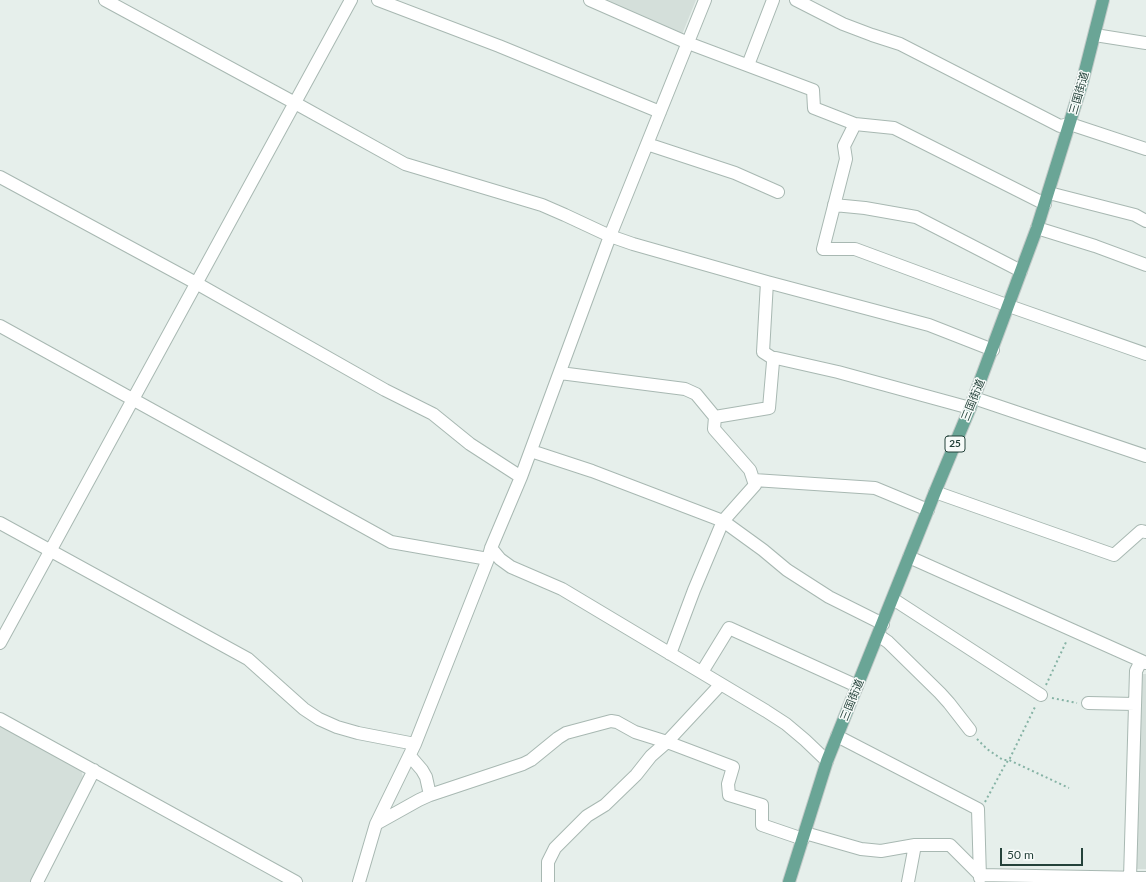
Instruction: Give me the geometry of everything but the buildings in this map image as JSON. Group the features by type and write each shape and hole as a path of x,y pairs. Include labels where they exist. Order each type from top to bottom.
{"main road":[{"name":"三国街道","path":"789,882 827,761 993,350 1037,228 1082,83 1103,0"}],"street":[{"path":"104,0 405,164 542,205 610,236 673,256 929,325 993,350"},
{"path":"0,643 351,0"},
{"path":"378,0 499,46 660,112"},
{"path":"590,0 688,43 812,90 814,108 855,124 894,128 1047,199 1134,216 1146,221"},
{"path":"359,882 376,824 415,744 489,553 531,451 610,236 705,0"},
{"path":"748,65 773,0"},
{"path":"796,0 843,24 900,44 1060,126 1070,124 1146,149"},
{"path":"1095,35 1146,43"},
{"path":"855,124 844,146 846,159 823,249 855,249 1008,306 1146,354"},
{"path":"647,144 735,173 778,192"},
{"path":"1,180 196,283 385,390 433,414 470,444 521,477"},
{"path":"834,205 865,208 916,217 1021,271"},
{"path":"1037,228 1095,246 1146,265"},
{"path":"767,282 763,352 774,359 776,358 972,403 1146,456"},
{"path":"0,326 391,542 489,553 511,567 562,589 786,724 827,761"},
{"path":"716,417 769,408 774,359"},
{"path":"560,373 685,389 696,394 716,417"},
{"path":"670,654 694,590 723,521 755,485 750,470 714,429 716,417"},
{"path":"531,451 592,471 723,521 763,550 787,570 880,630 888,642 949,703 970,730"},
{"path":"754,480 875,488 928,510"},
{"path":"935,492 1114,555 1141,531 1146,532"},
{"path":"0,523 248,659 304,709 319,719 358,733 415,744"},
{"path":"909,557 1143,662 1136,671 1130,878"},
{"path":"893,599 1041,695"},
{"path":"702,672 729,628 857,686"},
{"path":"548,882 548,862 555,848 587,816 605,804 636,775 651,756 667,742 721,684"},
{"path":"1088,703 1135,704"},
{"path":"0,719 296,882"},
{"path":"376,824 430,795 523,764 531,760 566,733 611,721 617,722 635,732 667,742 733,767 728,784 729,795 762,805 762,825 868,850 881,851 915,846 950,844 980,878 1146,878"},
{"path":"837,736 978,809 980,878"},
{"path":"410,756 426,777 430,795"},
{"path":"37,882 94,770"},
{"path":"908,882 915,846"}],"path":[{"path":"1041,695 1074,703 1088,703"},
{"path":"970,730 987,749 1003,760 1009,760 1069,788"},
{"path":"978,809 983,805 1009,760"}],"shaded area":[{"path":"597,0 696,0 681,37"},
{"path":"1140,674 1146,674 1146,869 1135,869"},
{"path":"0,725 81,768 84,783 33,882 0,882"}]}
